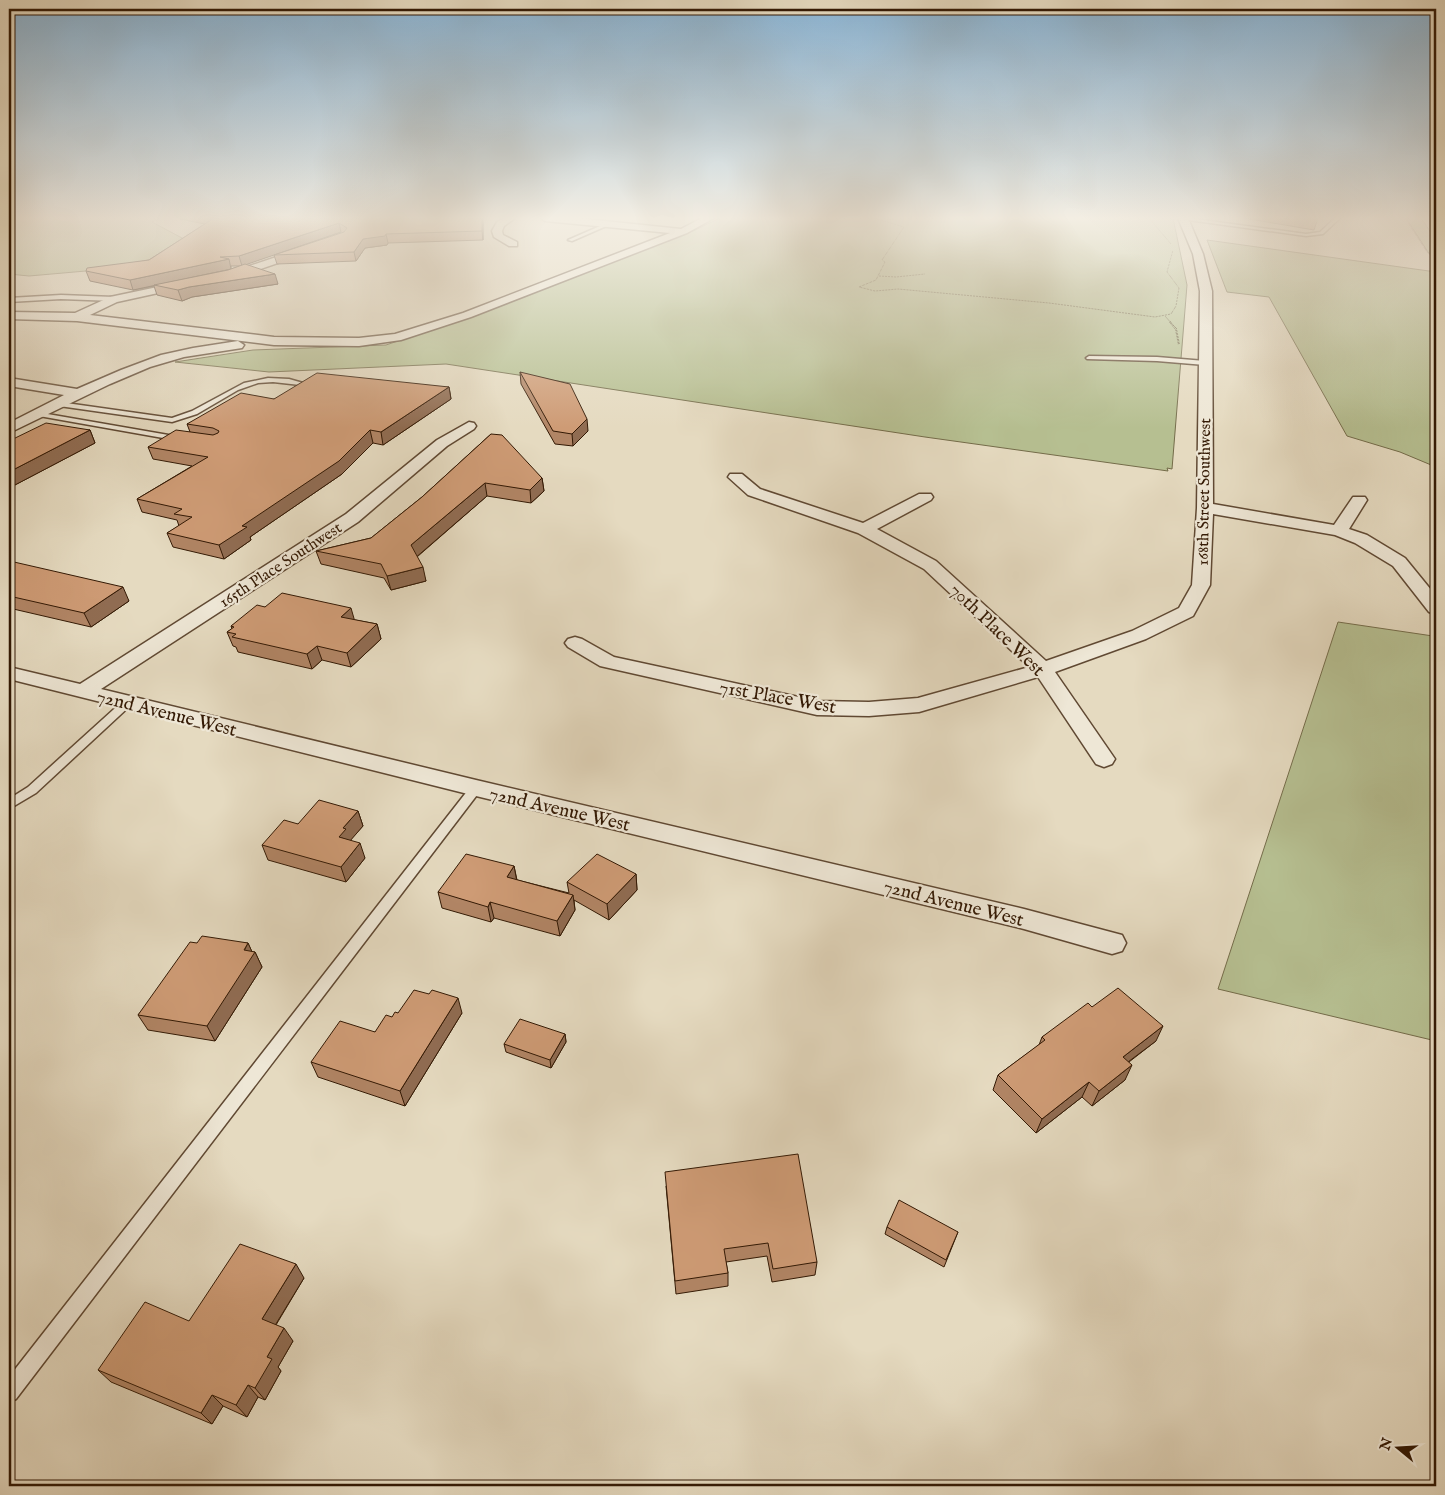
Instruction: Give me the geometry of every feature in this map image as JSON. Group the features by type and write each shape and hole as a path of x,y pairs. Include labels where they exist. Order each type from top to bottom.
{"street":[{"path":"77,317 114,299 170,288"},
{"path":"9,316 77,317 274,341 359,342 397,336 467,315 537,288"},
{"name":"168th Street Southwest","path":"1042,669 1139,635 1186,612 1201,585 1205,508 1205,288"},
{"path":"9,429 132,370 167,358 203,349 274,341"},
{"path":"9,382 80,394"},
{"name":"165th Place Southwest","path":"83,691 352,518 442,443 469,426"},
{"name":"70th Place West","path":"736,477 754,492 864,529 930,565 1042,669 1104,759"},
{"path":"864,529 926,497"},
{"path":"1339,531 1359,500"},
{"path":"1205,508 1339,531 1360,539 1399,562 1436,608"},
{"name":"71st Place West","path":"575,643 607,662 817,708 869,709 920,705 1042,669"},
{"name":"72nd Avenue West","path":"9,673 476,788 1024,919 1112,943"}],"lane":[{"path":"9,300 61,297 114,299"},
{"path":"1090,358 1157,359 1205,363"},
{"path":"59,404 172,420 188,417 253,382 275,380 300,383"},
{"path":"39,414 146,434 191,440"},
{"path":"9,805 32,790 128,702"},
{"path":"9,1392 476,788"}],"path":[{"path":"863,288 875,291 898,289 1049,303 1141,316 1165,316 1174,310 1179,288"}],"green space":[{"path":"547,288 1187,288 1172,469 1167,468 1168,471 925,437 446,364 269,372 175,362 253,350 386,345"},
{"path":"1225,288 1436,288 1436,467 1400,452 1347,436 1269,297 1227,292"},
{"path":"1338,622 1433,636 1436,647 1436,1041 1218,989"}],"building":[{"path":"167,288 186,288 178,290"},
{"path":"520,372 570,384 587,419 572,434 553,431"},
{"path":"317,373 449,387 381,432 370,430 339,461 242,526 247,527 219,545 167,533 192,517 174,514 182,509 137,499 208,457 148,447 176,430 213,435 218,433 219,431 213,428 187,424 241,393 274,399"},
{"path":"46,423 90,430 9,472 9,441"},
{"path":"491,434 502,435 542,478 530,490 485,483 411,545 423,567 387,576 381,564 316,551 371,538 422,497"},
{"path":"14,562 123,587 84,613 9,596 9,564"},
{"path":"282,593 351,608 341,617 377,624 347,653 317,646 307,654 232,637 236,634 227,632 234,627 231,626 257,605 265,607"},
{"path":"319,800 358,811 343,828 346,829 339,837 360,843 341,867 262,845 284,820 298,824"},
{"path":"466,854 514,866 507,877 573,895 557,921 490,902 488,907 438,892"},
{"path":"597,854 636,874 607,904 567,882"},
{"path":"202,936 248,943 244,950 255,952 207,1026 138,1015 190,942 197,943"},
{"path":"1118,988 1163,1026 1123,1057 1132,1065 1099,1091 1089,1082 1042,1119 998,1075 1045,1040 1042,1037 1088,1003 1092,1007"},
{"path":"414,990 429,994 432,990 458,998 400,1091 311,1062 340,1021 375,1032 386,1015 392,1017 395,1012 398,1013"},
{"path":"520,1019 565,1034 550,1060 504,1044"},
{"path":"798,1154 817,1262 773,1269 768,1243 724,1249 728,1273 675,1281 665,1172"},
{"path":"899,1200 958,1232 946,1260 887,1227"},
{"path":"240,1244 296,1264 262,1319 284,1328 267,1357 272,1359 255,1388 248,1385 236,1405 212,1395 201,1413 98,1370 145,1302 189,1321"}]}
